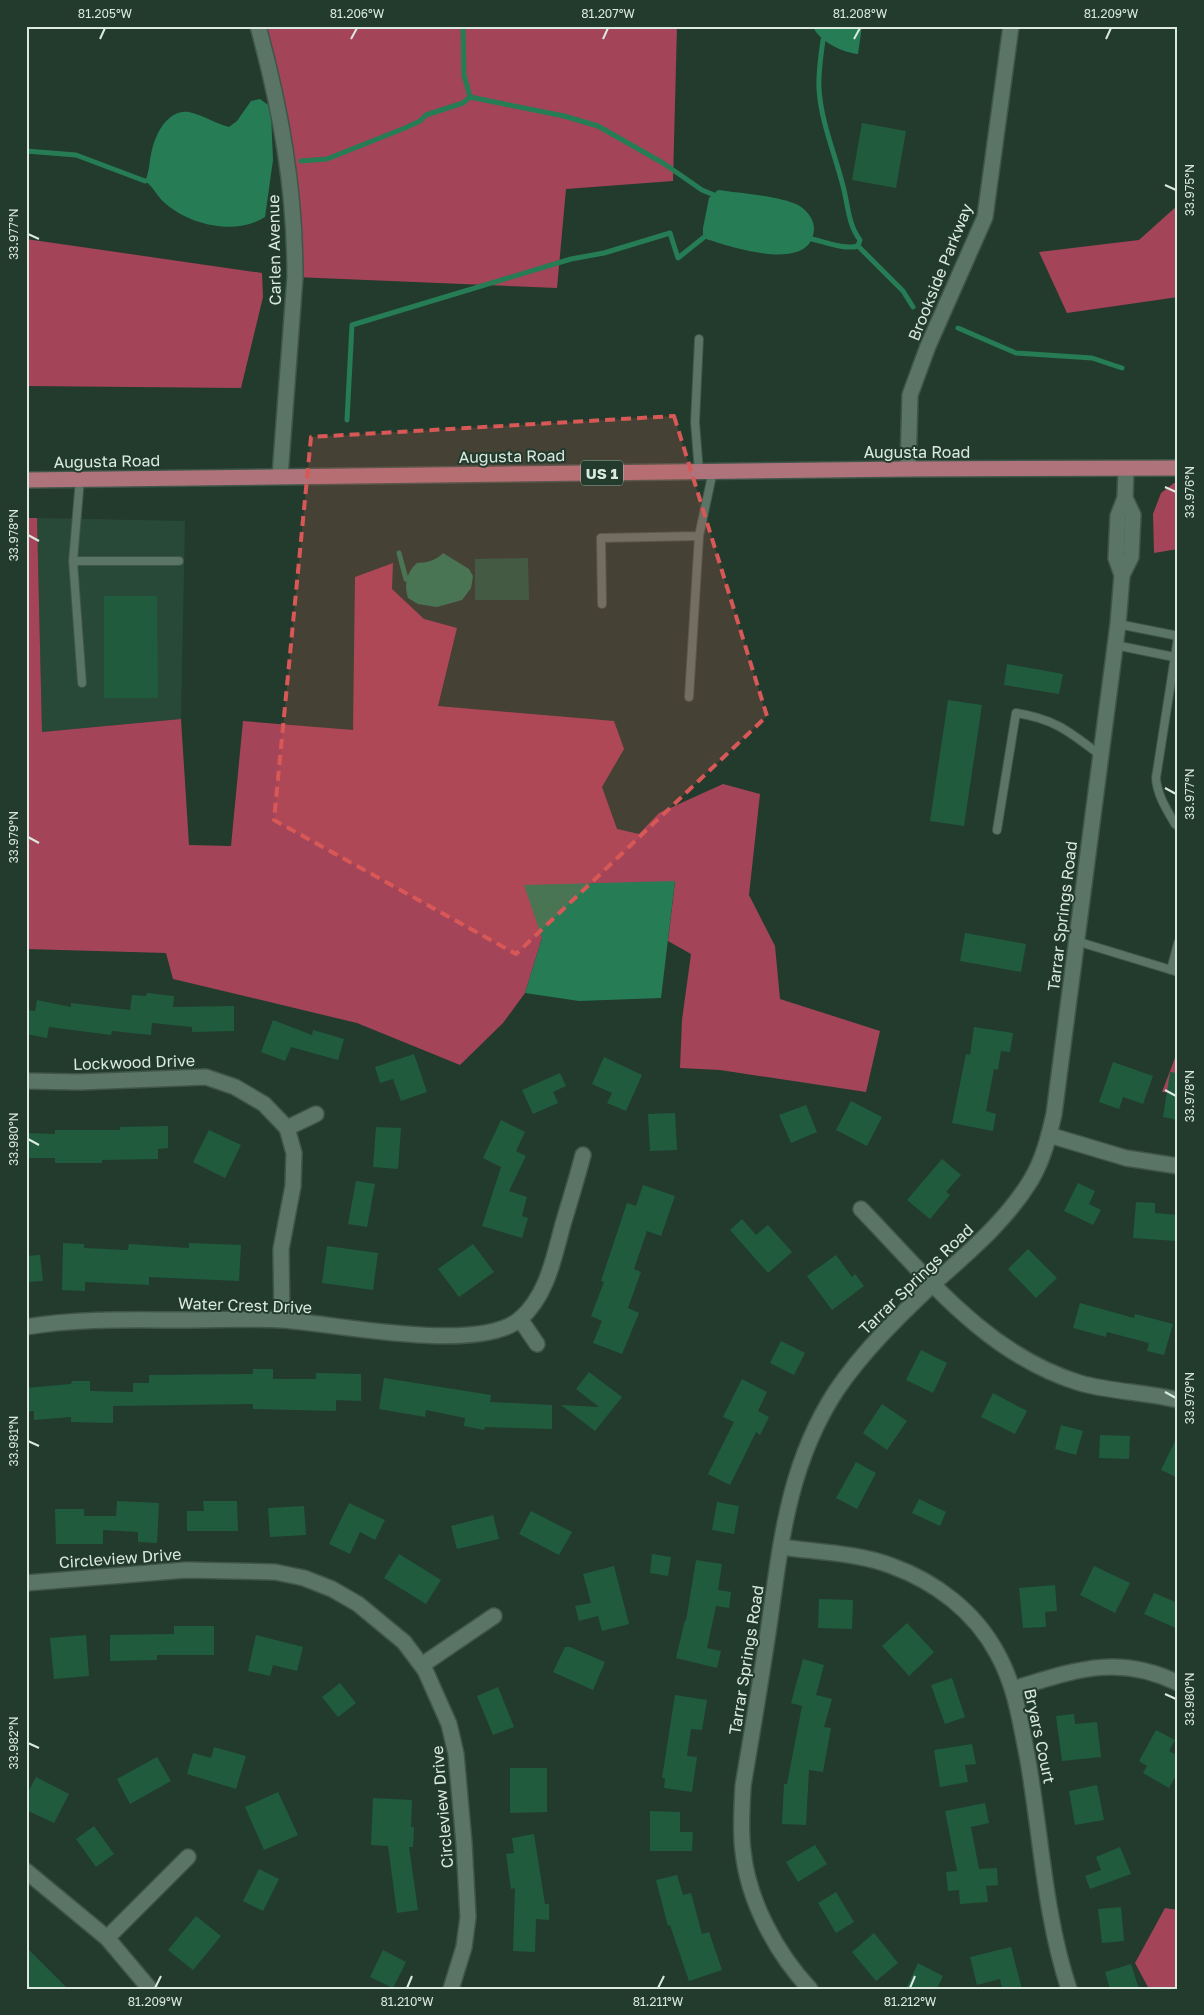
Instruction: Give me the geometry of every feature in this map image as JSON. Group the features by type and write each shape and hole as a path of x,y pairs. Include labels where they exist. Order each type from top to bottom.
{"main road":[{"name":"Augusta Road","path":"26,480 908,469 1178,468"}],"street":[{"name":"Carlen Avenue","path":"258,26 285,142 290,172 294,247 294,276 280,476"},
{"name":"Brookside Parkway","path":"908,469 910,395 928,346 984,217 1011,26"},
{"name":"Tarrar Springs Road","path":"807,1988 778,1945 755,1900 746,1869 741,1819 743,1786 787,1507 795,1477 806,1448 824,1412 854,1367 874,1343 994,1229 1032,1179 1049,1136 1054,1114 1118,624 1122,575 1131,556 1133,515 1125,498 1126,469"},
{"name":"Lockwood Drive","path":"26,1081 80,1082 206,1077 236,1086 250,1093 264,1104 287,1128 294,1153 294,1178 281,1249 282,1320"},
{"path":"287,1128 316,1114"},
{"path":"1049,1136 1126,1158 1178,1166"},
{"name":"Water Crest Drive","path":"26,1327 101,1320 282,1320 441,1336 489,1333 504,1328 520,1319 531,1307 543,1288 552,1266 583,1155"},
{"path":"862,1209 971,1322 1023,1358 1051,1372 1080,1383 1111,1390 1178,1400"},
{"path":"520,1319 538,1344"},
{"name":"Bryars Court","path":"780,1547 860,1558 890,1565 919,1577 945,1594 979,1626 997,1652 1013,1689 1033,1788 1054,1932 1069,1989"},
{"name":"Circleview Drive","path":"26,1583 186,1570 275,1572 304,1578 332,1589 358,1604 404,1642 422,1665 450,1724 457,1764 468,1917 464,1947 451,1989"},
{"path":"422,1665 494,1616"},
{"path":"1013,1689 1075,1671 1106,1667 1137,1669 1178,1683"},
{"path":"107,1938 188,1857"},
{"path":"26,1871 107,1938 150,1989"}],"lane":[{"path":"689,697 699,536 706,472 695,422 699,339"},
{"path":"80,479 73,561 82,683"},
{"path":"602,604 601,538 699,536"},
{"path":"73,561 179,562"},
{"path":"1118,624 1178,636 1156,778 1156,788 1175,824 1178,826"},
{"path":"1115,645 1174,657"},
{"path":"997,830 1016,713 1037,716 1053,722 1068,730 1100,755"},
{"path":"1076,941 1174,971 1178,943"}],"highlighted area":[{"path":"674,416 767,716 516,954 274,820 311,437"}],"shaded area":[{"path":"258,26 677,26 673,181 566,189 557,288 295,277 295,247"},
{"path":"813,26 862,26 858,54 831,45 815,31"},
{"path":"1176,26 1178,26 1178,153 1176,36"},
{"path":"260,99 271,107 273,160 265,217 241,226 214,226 200,222 188,218 166,204 145,181 157,136 169,118 175,114 189,112 229,127 237,121 251,101"},
{"path":"718,190 770,197 798,205 807,212 813,222 814,229 810,243 799,251 785,254 767,254 703,238 709,198"},
{"path":"1178,205 1178,297 1067,313 1039,252 1139,240"},
{"path":"26,239 262,273 263,297 241,388 26,386"},
{"path":"1174,483 1178,483 1178,549 1154,553 1153,514 1161,493"},
{"path":"26,518 37,518 42,732 181,719 189,845 231,846 243,721 353,730 355,577 393,563 392,589 424,619 457,628 438,706 614,721 624,749 602,787 617,829 639,834 659,813 723,784 760,794 749,895 775,946 780,999 880,1031 866,1092 720,1070 680,1068 682,1020 691,954 668,941 675,882 542,938 525,993 503,1023 460,1065 357,1023 173,979 166,953 26,949"},
{"path":"37,518 185,521 181,719 42,732"},
{"path":"443,553 469,569 473,576 471,588 462,600 437,607 418,604 408,598 407,579 413,567 417,563 435,559"},
{"path":"675,881 661,998 579,1001 525,993 542,938 524,885"},
{"path":"1178,1050 1178,1093 1162,1092"},
{"path":"1165,1908 1178,1910 1178,1989 1149,1989 1135,1963"}],"building":[{"path":"862,123 906,131 896,188 852,180"},
{"path":"528,558 529,600 475,600 475,559"},
{"path":"104,596 157,596 158,698 104,698"},
{"path":"1007,664 1063,674 1059,694 1004,685"},
{"path":"948,700 982,705 964,826 930,821"},
{"path":"965,933 1026,944 1021,972 960,961"},
{"path":"147,993 174,996 173,1007 234,1006 234,1031 192,1032 192,1027 152,1023 151,1035 112,1031 111,1035 49,1027 47,1038 26,1034 26,1010 35,1011 37,1000 71,1007 71,1003 130,1010 132,995 146,996"},
{"path":"273,1020 312,1035 313,1030 344,1039 338,1060 291,1047 285,1061 261,1052"},
{"path":"974,1027 1013,1033 1010,1052 1001,1051 998,1070 994,1069 986,1111 996,1114 993,1131 952,1123 966,1054 970,1055"},
{"path":"414,1054 427,1092 401,1101 393,1079 380,1083 375,1067"},
{"path":"604,1057 642,1075 626,1111 607,1103 612,1093 592,1084"},
{"path":"1113,1062 1153,1076 1143,1104 1123,1097 1119,1109 1099,1102"},
{"path":"1170,1072 1178,1073 1178,1120 1163,1117"},
{"path":"560,1073 566,1086 553,1092 558,1103 533,1114 522,1090"},
{"path":"851,1101 882,1117 867,1146 836,1130"},
{"path":"806,1105 817,1132 791,1143 779,1115"},
{"path":"675,1113 677,1150 650,1151 648,1114"},
{"path":"501,1120 525,1132 516,1151 526,1156 509,1191 527,1197 522,1216 528,1218 522,1238 482,1226 501,1167 483,1158"},
{"path":"168,1126 168,1148 158,1149 158,1159 102,1160 102,1163 55,1163 55,1158 26,1158 26,1133 55,1134 55,1130 120,1130 120,1127"},
{"path":"376,1127 401,1128 398,1169 373,1167"},
{"path":"209,1130 241,1145 225,1178 193,1162"},
{"path":"942,1159 961,1175 946,1192 950,1195 930,1219 907,1200"},
{"path":"356,1181 375,1184 367,1227 348,1224"},
{"path":"1078,1183 1095,1191 1089,1204 1101,1210 1093,1225 1064,1211"},
{"path":"643,1185 675,1196 661,1236 647,1231 634,1269 641,1272 628,1308 639,1313 622,1354 593,1343 602,1321 591,1316 604,1282 601,1281 627,1203 636,1206"},
{"path":"1136,1202 1155,1203 1155,1213 1177,1215 1175,1241 1133,1238"},
{"path":"742,1219 756,1235 768,1225 792,1252 768,1273 730,1230"},
{"path":"63,1243 84,1244 84,1248 128,1250 129,1244 189,1248 189,1243 241,1245 239,1281 149,1277 149,1285 85,1282 85,1291 62,1290"},
{"path":"473,1244 494,1272 459,1297 438,1269"},
{"path":"327,1246 378,1253 373,1290 322,1283"},
{"path":"1028,1249 1057,1278 1036,1298 1008,1269"},
{"path":"40,1255 43,1281 26,1282 26,1256"},
{"path":"836,1255 852,1277 855,1274 864,1286 832,1310 807,1276"},
{"path":"1080,1303 1134,1318 1135,1314 1173,1324 1164,1355 1147,1351 1149,1343 1107,1332 1106,1337 1073,1328"},
{"path":"781,1341 805,1353 794,1375 770,1363"},
{"path":"921,1350 947,1363 933,1393 906,1380"},
{"path":"253,1369 273,1369 273,1379 316,1379 316,1373 361,1374 361,1401 336,1400 336,1411 253,1409 253,1404 113,1406 113,1423 71,1422 71,1417 34,1420 34,1411 26,1412 26,1388 71,1384 72,1381 90,1381 90,1391 133,1392 133,1383 149,1383 149,1375 253,1374"},
{"path":"589,1372 622,1397 595,1431 561,1405 599,1407 576,1389"},
{"path":"384,1378 491,1395 490,1402 552,1405 552,1429 485,1427 484,1430 464,1426 465,1418 426,1410 425,1417 379,1409"},
{"path":"742,1379 767,1392 758,1411 769,1417 760,1435 756,1432 730,1485 708,1474 734,1422 723,1417"},
{"path":"993,1393 1027,1411 1015,1434 981,1417"},
{"path":"882,1404 907,1421 887,1450 863,1433"},
{"path":"1061,1425 1083,1431 1076,1455 1055,1449"},
{"path":"1100,1435 1130,1436 1129,1459 1099,1458"},
{"path":"1178,1435 1178,1478 1161,1470"},
{"path":"856,1462 876,1473 857,1509 836,1498"},
{"path":"919,1499 946,1512 940,1526 912,1513"},
{"path":"117,1501 159,1503 157,1543 138,1542 138,1532 103,1530 103,1544 56,1544 55,1509 84,1509 84,1516 116,1516"},
{"path":"203,1501 237,1501 238,1531 187,1531 187,1511 204,1511"},
{"path":"717,1502 739,1506 734,1534 712,1530"},
{"path":"349,1503 385,1520 375,1540 360,1532 350,1554 329,1544"},
{"path":"304,1506 306,1535 270,1537 268,1508"},
{"path":"531,1511 572,1532 559,1555 519,1534"},
{"path":"493,1515 499,1539 457,1549 451,1526"},
{"path":"399,1554 441,1580 426,1604 384,1578"},
{"path":"652,1554 671,1557 668,1576 650,1573"},
{"path":"696,1560 722,1564 718,1590 731,1592 729,1608 716,1606 707,1648 721,1651 717,1668 676,1658 686,1621"},
{"path":"614,1566 629,1624 602,1631 598,1616 579,1621 575,1606 591,1603 583,1574"},
{"path":"1094,1566 1130,1583 1115,1613 1080,1595"},
{"path":"1055,1585 1057,1611 1045,1612 1046,1627 1023,1628 1019,1588"},
{"path":"1154,1593 1178,1603 1178,1629 1144,1614"},
{"path":"819,1599 853,1600 852,1629 818,1628"},
{"path":"907,1623 934,1652 909,1676 882,1646"},
{"path":"174,1626 214,1626 214,1655 157,1655 157,1660 110,1661 110,1635 174,1634"},
{"path":"86,1635 89,1676 54,1679 50,1638"},
{"path":"256,1635 303,1647 297,1671 273,1665 270,1676 248,1671"},
{"path":"565,1647 570,1647 605,1662 593,1690 553,1672"},
{"path":"803,1659 824,1665 816,1695 832,1699 824,1727 831,1728 823,1772 809,1770 806,1825 782,1824 784,1784 787,1784 802,1706 791,1703"},
{"path":"952,1678 965,1717 945,1724 931,1685"},
{"path":"340,1683 356,1703 338,1717 322,1697"},
{"path":"498,1687 514,1727 493,1735 477,1696"},
{"path":"675,1695 707,1700 702,1730 691,1729 687,1756 697,1757 692,1792 664,1788 665,1778 662,1778"},
{"path":"1074,1714 1075,1724 1097,1722 1101,1757 1062,1761 1056,1716"},
{"path":"1156,1730 1175,1740 1169,1751 1178,1756 1178,1772 1169,1788 1143,1773 1147,1766 1139,1761"},
{"path":"972,1744 976,1764 965,1765 968,1782 940,1787 934,1750"},
{"path":"214,1747 246,1756 236,1789 187,1774 193,1753 211,1758"},
{"path":"157,1757 171,1781 130,1804 117,1779"},
{"path":"510,1768 547,1768 547,1812 510,1813"},
{"path":"36,1777 69,1794 54,1823 26,1810 26,1796"},
{"path":"1097,1785 1104,1820 1075,1825 1069,1791"},
{"path":"278,1792 298,1835 264,1850 245,1807"},
{"path":"373,1798 412,1800 411,1827 414,1827 413,1847 409,1847 418,1910 397,1913 388,1846 371,1845"},
{"path":"985,1803 989,1823 971,1827 979,1869 997,1868 998,1885 986,1886 988,1902 960,1904 959,1890 948,1891 946,1872 957,1871 945,1811"},
{"path":"650,1811 680,1812 680,1832 693,1832 692,1851 650,1851"},
{"path":"94,1826 114,1854 96,1867 76,1839"},
{"path":"534,1834 545,1904 549,1904 549,1920 536,1919 535,1952 513,1951 515,1888 511,1889 506,1854 514,1853 512,1838"},
{"path":"815,1845 827,1864 798,1882 786,1862"},
{"path":"1120,1847 1131,1874 1090,1889 1085,1876 1101,1870 1096,1857"},
{"path":"259,1869 279,1879 263,1911 243,1901"},
{"path":"677,1875 683,1895 691,1893 702,1934 709,1932 722,1970 689,1981 670,1925 668,1926 656,1880"},
{"path":"836,1892 854,1922 836,1933 818,1903"},
{"path":"1121,1907 1124,1941 1102,1943 1098,1909"},
{"path":"196,1916 221,1936 193,1970 168,1950"},
{"path":"874,1933 898,1963 876,1981 852,1952"},
{"path":"26,1947 68,1989 26,1989"},
{"path":"1011,1947 1022,1989 1002,1989 1000,1979 977,1985 970,1957"},
{"path":"383,1950 406,1962 393,1988 370,1977"},
{"path":"918,1963 943,1976 937,1989 906,1989"},
{"path":"1131,1964 1139,1989 1110,1989 1105,1972"}],"waterway":[{"path":"463,26 464,75 470,97"},
{"path":"823,40 819,76 820,101 853,228 860,240 858,246 903,291 913,307"},
{"path":"470,97 564,116 598,126 663,163 702,190 714,195"},
{"path":"301,161 327,159 405,128 420,121 426,115 463,103 470,97"},
{"path":"26,151 76,155 145,181"},
{"path":"347,420 352,325 571,259 604,253 670,233 678,258 703,238"},
{"path":"812,239 841,246 858,246"},
{"path":"958,328 1016,353 1092,358 1122,368"},
{"path":"399,553 406,579"}]}
